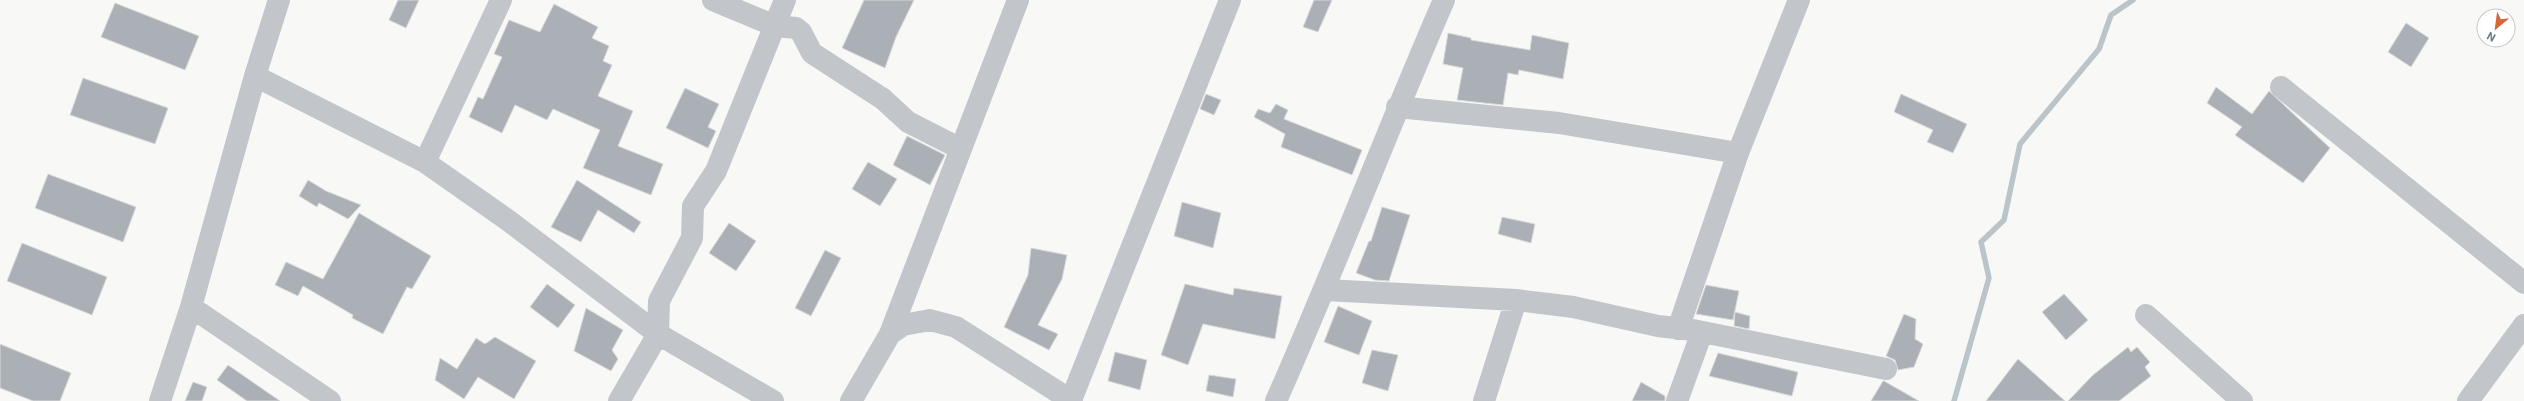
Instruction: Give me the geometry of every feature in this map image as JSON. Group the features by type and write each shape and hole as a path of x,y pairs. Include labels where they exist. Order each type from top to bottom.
{"street":[{"path":"160,401 192,307 255,76 279,0"},
{"path":"425,162 501,0"},
{"path":"713,0 775,26 796,28 801,32 812,53 883,99 908,122 961,150"},
{"path":"619,401 658,334 659,301 692,238 693,206 716,171 785,0"},
{"path":"851,401 890,334 1018,0"},
{"path":"890,334 903,325 930,320 956,327 1072,401 1230,0"},
{"path":"1276,401 1325,290 1397,107 1444,0"},
{"path":"1678,329 1738,153 1799,0"},
{"path":"255,76 425,162 509,221 658,334 773,401"},
{"path":"2281,87 2524,284"},
{"path":"1397,107 1559,123 1738,153"},
{"path":"1325,290 1516,300 1573,307 1886,369"},
{"path":"1484,401 1516,300"},
{"path":"192,307 330,401"},
{"path":"2146,315 2242,401"},
{"path":"2468,401 2524,325"},
{"path":"1677,401 1702,332"}],"building":[{"path":"398,0 419,0 406,28 389,20"},
{"path":"864,0 914,0 896,37 885,68 842,48"},
{"path":"1314,0 1332,0 1318,32 1303,27"},
{"path":"115,3 199,36 185,70 101,37"},
{"path":"554,4 598,27 592,38 609,46 603,61 612,65 598,96 633,111 618,146 663,164 651,195 583,168 600,130 553,109 547,120 515,105 502,133 469,117 478,97 483,99 502,57 494,54 509,20 540,32"},
{"path":"2406,23 2429,38 2411,67 2388,52"},
{"path":"1448,33 1471,38 1471,40 1530,50 1532,35 1569,43 1563,79 1519,70 1518,75 1508,73 1503,105 1457,100 1463,68 1443,64"},
{"path":"83,78 168,108 155,144 70,115"},
{"path":"2216,87 2252,114 2269,91 2330,148 2303,183 2235,135 2242,127 2207,103"},
{"path":"685,88 719,104 708,127 716,131 708,148 666,128"},
{"path":"1206,94 1221,100 1214,115 1200,109"},
{"path":"1901,94 1967,124 1953,153 1927,142 1933,130 1894,112"},
{"path":"1276,104 1288,110 1284,119 1362,150 1352,175 1281,147 1285,134 1254,117 1258,109 1270,113"},
{"path":"907,136 945,155 930,185 893,165"},
{"path":"868,162 897,179 880,206 852,189"},
{"path":"48,174 136,207 123,242 35,208"},
{"path":"308,180 326,191 361,205 348,219 319,203 317,207 299,196"},
{"path":"577,180 641,222 634,233 598,210 581,242 551,227"},
{"path":"1182,202 1221,213 1213,248 1174,236"},
{"path":"1382,207 1410,215 1389,281 1375,280 1356,273 1369,241 1371,241"},
{"path":"359,213 431,256 412,289 407,287 383,334 352,318 353,315 303,286 298,296 275,285 286,262 323,279"},
{"path":"1502,217 1535,224 1531,243 1498,234"},
{"path":"729,223 756,241 736,271 709,253"},
{"path":"22,243 107,277 92,315 7,281"},
{"path":"1031,248 1067,255 1062,279 1038,325 1058,334 1049,350 1004,327 1028,275"},
{"path":"825,250 841,258 811,316 795,308"},
{"path":"547,284 575,305 558,328 530,307"},
{"path":"1185,284 1233,295 1234,288 1282,296 1275,339 1203,324 1188,365 1161,355"},
{"path":"1706,285 1739,291 1733,320 1696,314"},
{"path":"2064,294 2088,320 2066,340 2042,312"},
{"path":"1338,306 1372,321 1359,355 1324,342"},
{"path":"586,308 623,330 612,350 618,359 611,371 574,351"},
{"path":"1735,312 1750,316 1749,329 1734,326"},
{"path":"1904,314 1916,319 1915,339 1923,344 1914,367 1898,370 1895,360 1886,356"},
{"path":"495,337 536,361 514,399 478,377 464,399 435,380 440,358 457,369 476,338 485,344"},
{"path":"0,344 71,373 60,401 33,401 0,388"},
{"path":"2128,347 2131,352 2137,347 2150,362 2145,367 2151,376 2119,401 2068,401 2093,375"},
{"path":"1372,350 1398,355 1388,391 1362,383"},
{"path":"1115,352 1147,360 1140,390 1108,381"},
{"path":"1718,353 1798,372 1792,396 1709,376"},
{"path":"2018,359 2065,401 1986,401"},
{"path":"228,365 280,401 247,401 217,380"},
{"path":"1209,375 1236,379 1233,397 1206,391"},
{"path":"1884,381 1919,401 1871,401"},
{"path":"193,382 207,387 202,401 185,401"},
{"path":"1641,382 1665,396 1665,401 1632,401"}],"waterway":[{"path":"1954,401 1989,278 1981,242 2004,220 2020,144 2099,49 2111,15 2133,0"}]}
